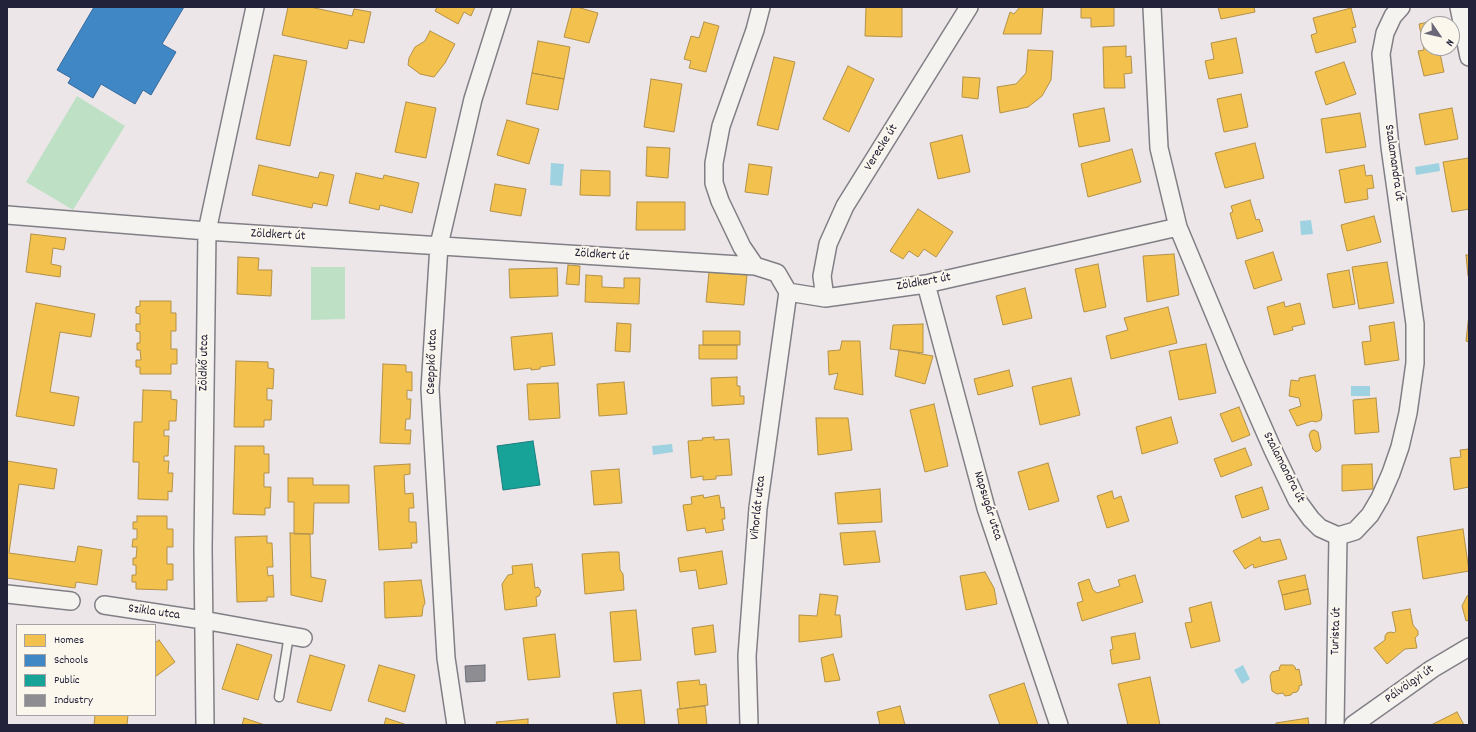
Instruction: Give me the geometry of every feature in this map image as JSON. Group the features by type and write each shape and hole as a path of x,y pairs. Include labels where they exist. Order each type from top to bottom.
{"street":[{"name":"Zöldkő utca","path":"205,725 203,549 207,231 255,7"},
{"name":"Cseppkő utca","path":"456,725 446,658 430,389 439,245 474,99 502,7"},
{"path":"755,266 742,247 720,201 714,183 714,163 722,126 755,30 761,7"},
{"path":"952,34 957,7"},
{"name":"Verecke út","path":"824,298 822,276 828,244 845,206 969,7"},
{"name":"Szalamandra út","path":"1152,7 1159,148 1178,227 1254,408 1297,500 1320,528 1338,536 1355,531 1370,515 1380,498 1400,447 1408,413 1415,363 1415,324 1390,146 1381,54 1386,33 1393,16 1401,7"},
{"path":"1459,7 1469,57"},
{"name":"Zöldkert út","path":"7,215 207,231 755,266 777,273 788,292 824,298 926,284 1178,227"},
{"name":"Napsugár utca","path":"926,284 986,508 1059,725"},
{"name":"Vihorlát utca","path":"749,725 747,656 758,508 788,292"},
{"name":"Turista út","path":"1335,725 1338,536"},
{"path":"7,594 71,601"},
{"name":"Szikla utca","path":"104,605 296,636"},
{"name":"Pálvölgyi út","path":"1353,725 1432,669 1469,647"}],"lane":[{"path":"279,697 296,636"}],"green space":[{"path":"77,96 125,126 73,210 26,182"},
{"path":"311,267 345,267 345,319 311,320"}],"water":[{"path":"551,163 564,164 562,186 550,185"},
{"path":"1439,163 1440,171 1416,175 1415,167"},
{"path":"1311,220 1313,234 1301,235 1300,221"},
{"path":"1351,386 1370,386 1370,396 1351,396"},
{"path":"672,444 673,452 653,455 652,446"},
{"path":"1243,665 1250,679 1242,684 1234,670"}],"building: Homes":[{"path":"288,7 310,7 352,16 354,9 371,12 364,43 349,40 347,49 282,35"},
{"path":"437,7 475,7 471,16 464,12 458,24 435,11"},
{"path":"572,7 598,13 589,43 564,37"},
{"path":"866,7 902,7 902,37 865,36"},
{"path":"1020,7 1043,7 1041,34 1003,34 1010,12 1014,14"},
{"path":"1081,7 1114,7 1114,26 1091,27 1091,18 1081,18"},
{"path":"1218,7 1254,7 1255,12 1221,19"},
{"path":"1351,8 1356,27 1352,28 1356,42 1316,53 1311,35 1317,33 1313,18"},
{"path":"704,22 719,26 706,72 689,68 691,61 684,59 691,36 699,38"},
{"path":"430,31 455,44 445,63 434,77 420,74 408,65 409,58 415,47 425,41"},
{"path":"1236,38 1243,73 1209,79 1205,61 1214,59 1211,43"},
{"path":"538,41 570,47 564,79 532,73"},
{"path":"1126,46 1126,57 1131,56 1132,73 1124,74 1125,88 1104,88 1103,47"},
{"path":"1028,50 1053,51 1051,80 1042,96 1028,107 1000,113 997,87 1016,84 1026,73"},
{"path":"1418,51 1420,51 1420,56 1441,56 1444,72 1424,76"},
{"path":"274,55 307,61 290,146 256,139"},
{"path":"774,57 795,62 778,130 757,125"},
{"path":"1344,62 1356,94 1326,105 1315,72"},
{"path":"848,66 874,79 849,132 823,119"},
{"path":"532,73 564,79 558,110 526,104"},
{"path":"963,77 980,78 978,99 962,97"},
{"path":"651,79 682,84 674,132 644,127"},
{"path":"1241,94 1248,127 1224,132 1217,99"},
{"path":"406,102 436,108 426,158 395,152"},
{"path":"1104,108 1110,141 1079,147 1073,114"},
{"path":"1452,108 1458,139 1425,145 1419,114"},
{"path":"1360,113 1366,147 1326,153 1321,119"},
{"path":"507,120 539,129 529,164 497,155"},
{"path":"962,135 970,172 938,179 930,143"},
{"path":"1255,143 1264,178 1225,188 1215,153"},
{"path":"647,147 670,148 668,178 646,176"},
{"path":"1132,149 1141,182 1088,197 1081,164"},
{"path":"1469,158 1469,209 1452,212 1443,162"},
{"path":"749,164 772,167 768,195 745,192"},
{"path":"259,165 318,178 320,172 334,175 327,206 313,203 312,208 252,195"},
{"path":"1364,165 1366,176 1372,175 1374,188 1367,189 1368,199 1345,203 1339,170"},
{"path":"581,170 610,171 610,196 580,195"},
{"path":"356,173 383,179 384,175 419,183 412,213 380,205 379,210 349,203"},
{"path":"495,184 526,189 521,216 490,211"},
{"path":"1250,200 1256,220 1259,219 1263,231 1237,239 1230,213 1233,212 1231,206"},
{"path":"637,202 685,202 685,230 636,230"},
{"path":"918,209 953,232 936,257 924,249 918,257 909,251 903,259 890,251"},
{"path":"1374,216 1381,242 1347,251 1341,225"},
{"path":"31,234 66,238 64,250 53,248 51,264 61,266 60,277 26,272"},
{"path":"1273,252 1282,280 1254,289 1245,261"},
{"path":"1174,254 1179,295 1147,302 1143,256"},
{"path":"1466,255 1469,255 1469,276 1468,276"},
{"path":"238,257 259,258 258,270 272,270 271,296 237,294"},
{"path":"1387,262 1394,303 1359,309 1352,267"},
{"path":"1098,264 1106,307 1084,312 1075,269"},
{"path":"568,265 580,266 579,285 566,284"},
{"path":"557,268 558,296 510,298 509,269"},
{"path":"1349,270 1355,304 1333,308 1327,274"},
{"path":"709,272 747,275 744,305 706,302"},
{"path":"586,275 602,276 602,287 624,288 624,278 640,278 639,304 585,302"},
{"path":"1025,288 1032,318 1003,325 996,296"},
{"path":"140,301 171,301 171,313 176,313 176,331 171,331 171,349 177,349 177,364 171,364 171,374 140,374 140,367 136,367 136,360 141,360 140,350 137,350 137,343 140,343 140,332 136,331 136,324 140,324 140,314 136,313 136,307 140,306"},
{"path":"1284,302 1285,307 1300,303 1305,324 1292,327 1293,330 1274,335 1267,307"},
{"path":"36,303 95,314 91,337 60,332 50,392 79,397 74,426 16,416"},
{"path":"1168,307 1177,343 1111,359 1106,336 1128,330 1124,318"},
{"path":"1469,314 1469,342 1466,341"},
{"path":"1394,322 1399,360 1365,365 1362,342 1371,341 1369,326"},
{"path":"617,323 631,324 630,352 615,351"},
{"path":"923,324 923,353 890,349 893,325"},
{"path":"703,331 740,331 740,345 703,345"},
{"path":"552,333 555,365 540,367 540,369 531,370 531,368 514,370 511,337"},
{"path":"842,341 860,341 863,395 834,389 838,373 829,375 828,351 840,350"},
{"path":"1206,344 1216,393 1179,400 1169,351"},
{"path":"699,345 737,345 737,359 699,359"},
{"path":"899,350 933,356 925,384 895,376"},
{"path":"236,361 268,362 268,368 274,369 273,389 267,388 267,400 272,400 271,420 264,420 264,427 234,427"},
{"path":"383,364 406,365 406,372 412,372 412,391 407,390 407,399 411,399 410,419 406,419 405,430 411,430 410,444 380,443"},
{"path":"1009,370 1013,386 978,395 974,379"},
{"path":"1315,375 1322,415 1321,420 1316,422 1312,421 1297,426 1289,410 1301,406 1299,398 1289,396 1291,380 1299,381 1299,378"},
{"path":"737,377 737,386 740,386 740,396 744,396 744,404 712,406 711,378"},
{"path":"1071,378 1080,415 1040,425 1032,387"},
{"path":"624,382 627,414 599,416 597,384"},
{"path":"558,383 560,418 529,420 527,384"},
{"path":"143,390 171,391 171,399 177,400 176,421 169,421 169,430 164,430 164,436 169,436 168,456 164,456 164,461 169,461 168,473 173,473 172,492 168,491 168,500 138,499 139,462 133,462 134,422 142,422"},
{"path":"1376,398 1379,432 1355,434 1353,400"},
{"path":"934,404 948,466 925,472 910,410"},
{"path":"1239,407 1250,435 1232,442 1220,414"},
{"path":"1171,417 1178,443 1142,454 1136,427"},
{"path":"816,418 848,418 852,450 818,455"},
{"path":"1314,430 1318,432 1321,447 1320,450 1316,452 1313,449 1309,435 1311,431"},
{"path":"714,437 714,440 729,439 732,475 716,476 716,479 703,480 703,476 691,478 688,441 703,440 702,438"},
{"path":"235,446 264,446 264,454 269,454 269,473 264,473 264,487 271,487 270,508 265,508 265,515 233,514"},
{"path":"1245,448 1252,465 1221,477 1214,459"},
{"path":"1469,449 1469,487 1454,490 1450,458 1461,457 1460,450"},
{"path":"7,461 57,469 54,489 19,484 9,553 75,562 78,546 102,550 97,585 76,582 75,588 7,578"},
{"path":"1048,463 1059,501 1029,510 1018,472"},
{"path":"410,464 410,474 404,475 405,494 413,493 414,508 409,508 409,522 416,522 417,543 411,543 412,548 379,550 374,466"},
{"path":"1372,464 1373,489 1342,491 1342,465"},
{"path":"619,469 622,503 594,505 591,471"},
{"path":"288,478 313,478 313,485 349,485 349,503 314,503 313,534 294,534 294,502 288,502"},
{"path":"1262,487 1269,509 1242,518 1235,496"},
{"path":"880,489 882,522 838,524 835,493"},
{"path":"1112,491 1114,499 1121,496 1129,521 1107,528 1097,496"},
{"path":"703,495 704,498 719,495 721,508 724,507 725,519 722,519 724,530 706,533 705,528 687,531 683,505 692,504 691,497"},
{"path":"137,516 167,516 167,529 173,529 173,547 167,547 167,564 173,564 173,580 167,580 167,590 136,589 136,582 132,582 132,575 136,575 136,565 133,565 133,558 136,558 137,547 132,547 133,539 137,539 137,529 133,529 133,522 137,522"},
{"path":"1463,529 1469,571 1423,579 1417,537"},
{"path":"875,531 880,562 844,565 840,533"},
{"path":"290,533 310,534 311,577 326,580 322,602 291,595"},
{"path":"267,536 267,543 272,543 273,567 267,567 268,576 273,575 274,597 267,597 267,601 237,602 235,537"},
{"path":"1260,537 1261,541 1264,542 1280,539 1287,559 1254,568 1253,564 1245,569 1233,551"},
{"path":"722,551 727,584 699,589 696,570 680,572 678,558"},
{"path":"619,552 620,570 623,574 624,590 585,594 582,554"},
{"path":"532,564 535,588 538,587 541,591 539,596 536,597 537,606 505,610 502,584 508,575 513,574 512,566"},
{"path":"985,572 994,588 997,604 966,610 960,576"},
{"path":"1135,575 1143,602 1082,621 1077,603 1083,601 1078,583 1089,579 1093,590 1097,593 1120,586 1118,580"},
{"path":"1305,575 1308,589 1282,595 1278,581"},
{"path":"421,580 425,603 422,616 385,618 384,582"},
{"path":"1308,589 1311,604 1285,610 1282,595"},
{"path":"820,594 838,596 835,615 840,615 842,637 799,642 799,615 817,616"},
{"path":"1469,595 1469,620 1466,621 1462,606"},
{"path":"1211,602 1220,641 1191,648 1185,623 1192,622 1189,608"},
{"path":"1410,609 1413,625 1418,631 1418,635 1415,638 1417,648 1405,649 1387,664 1374,648 1385,640 1387,633 1394,633 1396,631 1392,612"},
{"path":"636,610 641,660 614,662 610,612"},
{"path":"713,625 716,652 695,655 692,628"},
{"path":"1135,633 1140,659 1112,664 1110,650 1113,649 1111,637"},
{"path":"555,634 560,677 528,680 523,638"},
{"path":"159,640 175,662 156,676 156,642"},
{"path":"237,644 272,655 258,700 222,689"},
{"path":"833,654 840,680 825,682 821,658"},
{"path":"310,655 345,665 331,711 297,702"},
{"path":"379,665 415,675 405,712 368,701"},
{"path":"1281,665 1293,665 1296,670 1299,669 1302,685 1299,686 1297,692 1292,693 1291,695 1285,696 1283,693 1277,694 1272,691 1270,676 1272,672 1280,670 1279,668"},
{"path":"1150,677 1160,725 1128,725 1118,684"},
{"path":"699,680 700,685 706,684 708,705 680,709 677,682"},
{"path":"1024,683 1038,725 1000,725 989,695"},
{"path":"641,690 645,725 617,725 613,693"},
{"path":"705,706 707,725 679,725 677,709"},
{"path":"900,706 905,725 880,725 877,712"},
{"path":"1457,712 1464,725 1431,725"},
{"path":"95,716 128,716 127,725 94,725"},
{"path":"244,718 265,725 242,725"},
{"path":"386,718 407,725 384,725"},
{"path":"1308,718 1309,725 1276,725 1276,723"},
{"path":"528,719 528,725 497,725 496,722"}],"building: Schools":[{"path":"94,7 184,7 162,44 176,52 151,95 143,90 135,104 101,84 93,98 68,83 71,78 57,70"}],"building: Public":[{"path":"533,441 540,485 503,490 497,446"}],"building: Industry":[{"path":"485,665 485,681 466,682 465,666"}]}
